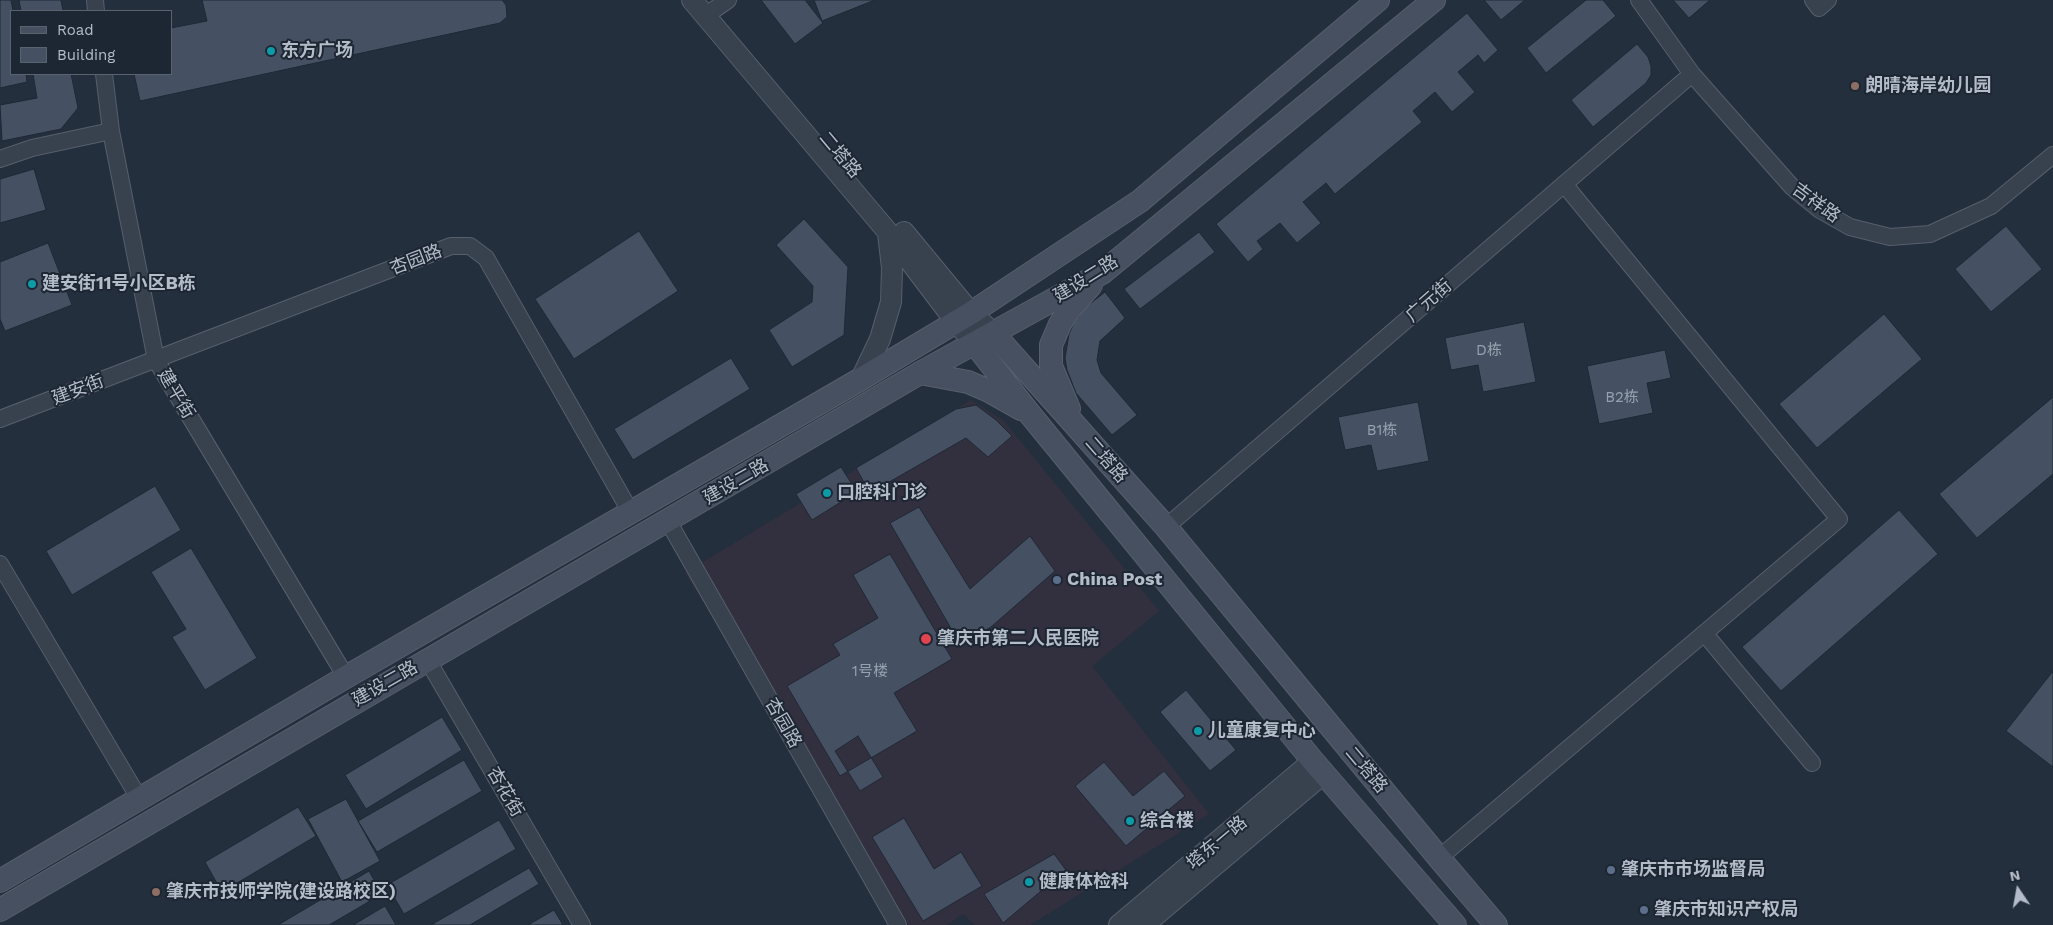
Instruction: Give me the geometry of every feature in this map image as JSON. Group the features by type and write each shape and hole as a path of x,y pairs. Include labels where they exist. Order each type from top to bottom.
{"main road":[{"name":"建设二路","path":"0,881 138,798 964,318 1140,201 1378,0"},
{"name":"建设二路","path":"0,910 427,659 668,521 920,373 1102,273 1434,0"},
{"path":"1140,201 1140,213 1147,224 1156,228"},
{"path":"1076,426 1051,366 1051,345 1060,324 1069,310 1102,273"},
{"name":"二塔路","path":"984,338 1029,413 1319,767 1455,925"},
{"name":"二塔路","path":"984,338 1076,426 1166,528 1496,925"},
{"path":"920,373 968,382 1029,413"}],"street":[{"name":"二塔路","path":"692,0 715,6 964,318"},
{"name":"吉祥路","path":"1639,0 1692,74 1792,187 1820,210 1850,227 1890,236 1930,234 1991,206 2053,155"},
{"path":"1813,0 1819,8 1828,0"},
{"name":"二塔路","path":"715,6 887,231 964,318"},
{"name":"广元街","path":"1166,528 1692,74"},
{"name":"建平街","path":"104,75 111,131 156,360 346,677"},
{"path":"0,159 32,148 111,131"},
{"path":"1439,858 1839,519 1564,184"},
{"path":"861,379 880,339 892,302 892,268 887,231"},
{"name":"杏园路","path":"156,360 452,246 470,246 486,258 630,511"},
{"path":"964,318 984,338"},
{"name":"建安街","path":"0,419 156,360"},
{"name":"杏园路","path":"668,521 898,925"},
{"path":"0,564 138,798"},
{"path":"1705,634 1812,762"},
{"name":"杏花街","path":"427,659 582,925"},
{"name":"塔东一路","path":"1119,925 1319,767"},
{"name":"塔东一路","path":"1144,925 1319,767"}],"shaded area":[{"name":"肇庆市第二人民医院","path":"971,400 1004,421 1159,611 1092,666 1209,814 1030,925 975,925 963,914 947,925 909,925 685,573"}],"building":[{"path":"0,0 11,0 13,10 10,10 10,75 26,75 27,82 0,88"},
{"path":"19,0 61,0 63,10 21,10"},
{"name":"东方广场","path":"202,0 502,0 506,5 507,17 500,23 140,101 134,75 172,75 172,28 207,21"},
{"path":"761,0 805,0 823,23 795,44"},
{"path":"814,0 875,0 822,21"},
{"path":"1484,0 1525,0 1501,20"},
{"path":"1586,0 1603,0 1616,16 1546,73 1527,48"},
{"path":"1673,0 1710,0 1689,18"},
{"path":"1467,13 1498,50 1484,63 1478,55 1458,72 1475,92 1452,112 1435,92 1413,111 1422,122 1335,194 1326,183 1303,202 1321,223 1297,243 1280,223 1257,241 1263,249 1248,262 1216,224"},
{"path":"1637,44 1648,57 1651,75 1646,83 1593,127 1571,100"},
{"path":"33,75 71,75 78,108 61,129 2,141 0,105 37,98"},
{"path":"34,169 46,210 0,223 0,179"},
{"path":"804,219 848,267 844,335 792,367 769,330 812,302 813,286 776,245"},
{"path":"2006,226 2042,269 1991,312 1955,269"},
{"path":"639,231 678,291 574,359 535,299"},
{"path":"1199,232 1215,252 1140,309 1124,289"},
{"name":"建安街11号小区B栋","path":"48,243 72,305 5,331 0,319 0,262"},
{"path":"1105,292 1125,318 1100,341 1097,360 1101,373 1137,415 1112,435 1076,393 1067,370 1065,358 1069,334 1074,323 1086,307"},
{"path":"1884,314 1922,359 1817,448 1779,404"},
{"path":"1524,322 1536,382 1483,392 1478,365 1451,370 1445,338"},
{"path":"1665,350 1671,378 1647,383 1653,413 1599,424 1587,366"},
{"path":"731,358 750,389 633,460 614,429"},
{"path":"2053,397 2053,474 1977,538 1939,494"},
{"path":"1418,402 1429,461 1377,471 1371,445 1345,450 1338,417"},
{"path":"976,405 996,420 1012,436 988,457 966,438 870,493 856,468 956,409"},
{"name":"口腔科门诊","path":"841,467 857,492 812,520 796,494"},
{"path":"155,486 181,530 72,595 46,551"},
{"path":"919,507 970,589 1030,536 1055,571 991,627 960,644 890,523"},
{"path":"1899,510 1938,554 1781,691 1742,647"},
{"path":"191,548 257,658 205,690 172,637 186,629 151,572"},
{"path":"890,554 952,659 894,693 917,731 840,776 787,686 840,655 833,644 878,618 853,575"},
{"path":"2053,671 2053,767 2006,731"},
{"name":"儿童康复中心","path":"1186,690 1236,750 1210,771 1160,712"},
{"path":"442,717 462,750 366,809 345,775"},
{"path":"858,736 883,777 860,791 835,751"},
{"path":"464,760 482,791 377,852 358,821"},
{"name":"综合楼","path":"1104,762 1133,796 1164,771 1185,796 1126,846 1075,786"},
{"path":"346,799 380,861 342,882 308,819"},
{"path":"298,807 316,836 222,892 205,862"},
{"path":"904,818 934,869 961,852 982,886 923,921 872,837"},
{"path":"499,820 516,849 404,914 387,885"},
{"name":"健康体检科","path":"1054,854 1066,870 1003,923 984,894"},
{"path":"529,868 539,884 470,925 431,925"},
{"path":"369,871 382,894 329,925 278,925"},
{"path":"385,906 396,925 353,925"},
{"path":"554,910 563,925 528,925"}],"place":[{"name":"东方广场","path":"271,51"},
{"name":"朗晴海岸幼儿园","path":"1855,86"},
{"name":"建安街11号小区B栋","path":"32,284"},
{"name":"口腔科门诊","path":"827,493"},
{"name":"China Post","path":"1057,580"},
{"name":"肇庆市第二人民医院","path":"926,639"},
{"name":"儿童康复中心","path":"1198,731"},
{"name":"综合楼","path":"1130,821"},
{"name":"肇庆市市场监督局","path":"1611,870"},
{"name":"健康体检科","path":"1029,882"},
{"name":"肇庆市技师学院(建设路校区)","path":"156,892"},
{"name":"肇庆市知识产权局","path":"1644,910"}]}
